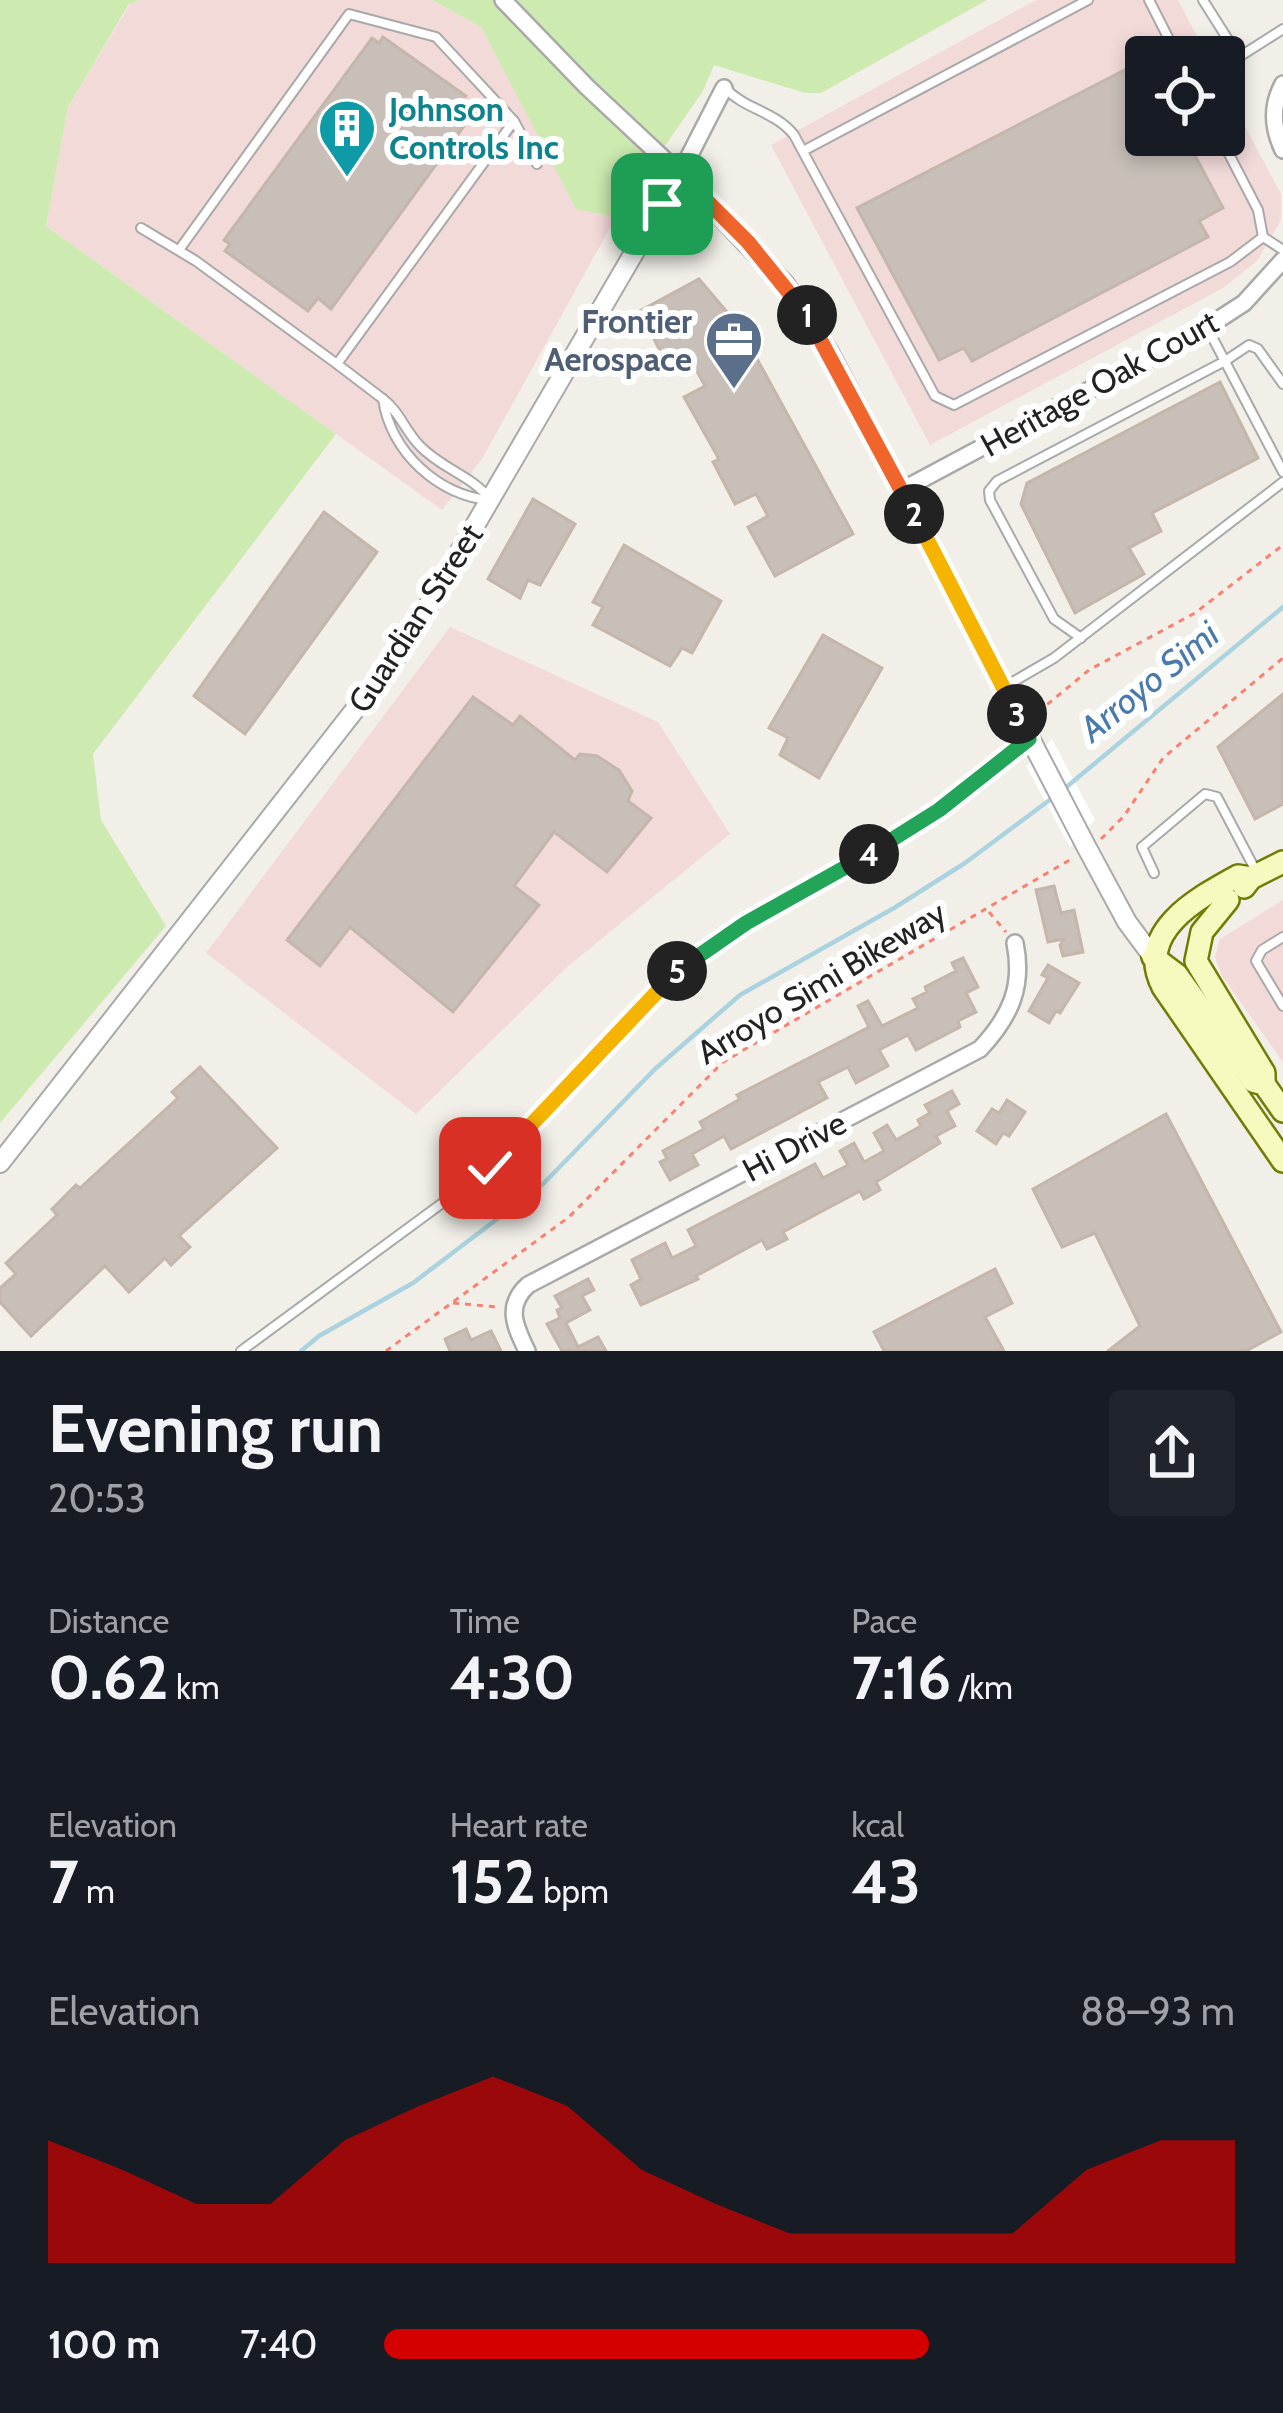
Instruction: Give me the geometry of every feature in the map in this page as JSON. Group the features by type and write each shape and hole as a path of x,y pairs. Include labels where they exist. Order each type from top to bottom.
{"main road":[{"path":"1153,957 1254,877 1283,862"},
{"path":"1254,877 1238,876 1169,922 1153,957 1163,987 1283,1161"},
{"path":"1228,900 1202,932 1196,961 1275,1093"},
{"path":"1153,957 1177,975 1253,1081 1275,1093"}],"street":[{"path":"503,0 785,284 829,352 1029,738 1090,838 1127,922 1153,957"},
{"path":"1283,84 1274,104 1283,150"},
{"name":"Guardian Street","path":"0,1162 404,647 680,174 724,88"},
{"name":"Heritage Oak Court","path":"902,490 1207,327 1244,303 1283,260"},
{"name":"Hi Drive","path":"512,1308 528,1286 980,1049 1002,1026 1013,1004 1019,962 1015,943"},
{"path":"512,1308 527,1351"}],"lane":[{"path":"803,151 1088,0"},
{"path":"1149,0 1167,36"},
{"path":"1203,0 1239,57 1283,28"},
{"path":"179,250 350,14 436,37 514,122 537,164"},
{"path":"724,88 782,120 935,396 955,405 1231,262 1263,237"},
{"path":"337,364 514,122"},
{"path":"1230,156 1258,210 1263,237 1283,250"},
{"path":"141,228 179,250 396,409 423,450 477,482 491,500"},
{"path":"1207,327 1283,472"},
{"path":"1081,638 1054,619 988,490 1254,345 1283,384"},
{"path":"383,399 386,416 416,466 468,499 491,500"},
{"path":"1003,688 1081,638 1283,482"},
{"path":"242,1351 490,1168 699,952 921,823 1029,738"},
{"path":"1154,873 1142,847 1205,794 1216,797 1254,877"},
{"path":"1283,937 1262,950 1256,962 1283,1006"}],"path":[{"path":"1029,738 1089,670 1195,613 1283,545"},
{"path":"1090,838 1124,816 1163,758 1283,658"},
{"name":"Arroyo Simi Bikeway","path":"386,1351 569,1217 723,1062 1074,857"},
{"path":"988,910 1015,943"},
{"path":"452,1303 512,1308"}],"shaded area":[{"path":"140,0 432,0 481,27 576,208 616,217 482,459 442,510 46,226 68,107 130,4"},
{"path":"1036,0 1178,0 1197,36 1125,36 1125,156 1245,156 1245,126 1281,194 1281,220 1257,261 1223,288 930,445 771,145"},
{"path":"450,627 658,722 730,834 567,967 416,1114 206,953"},
{"path":"1283,900 1283,1062 1222,976 1215,957 1220,939"}],"green space":[{"path":"0,0 140,0 129,4 68,107 46,226 336,434 93,754 101,820 166,926 0,1123"},
{"path":"432,0 987,0 821,93 805,93 714,65 703,91 616,217 576,209 481,27"}],"pier":[{"path":"1052,739 1095,820 1070,847 1026,766"}],"building":[{"name":"Johnson Controls Inc","path":"383,37 466,96 456,109 470,118 331,309 318,298 308,311 225,251 230,244 224,240 372,38 379,43"},
{"path":"1125,70 1125,156 1195,156 1223,208 1199,221 1208,237 972,361 964,348 939,360 857,208"},
{"path":"699,279 739,326 853,534 775,576 748,527 768,516 756,494 735,504 713,462 719,459 684,397 705,386 693,364 672,375 640,311"},
{"path":"1220,382 1258,458 1152,513 1161,531 1129,548 1144,574 1075,613 1021,504 1027,483"},
{"path":"533,499 575,524 540,585 528,580 520,598 488,579"},
{"path":"324,512 377,552 245,734 194,696"},
{"path":"624,545 721,601 692,653 682,648 670,666 593,625 603,607 593,602"},
{"path":"823,635 882,668 819,778 780,755 788,738 769,728"},
{"path":"1283,694 1283,804 1255,819 1218,747"},
{"path":"473,697 513,725 520,716 575,760 580,754 597,756 619,770 632,791 628,801 651,818 607,872 554,832 514,886 539,905 453,1012 350,927 320,966 287,940"},
{"path":"1054,886 1061,913 1074,910 1083,952 1063,956 1060,945 1064,939 1048,942 1036,890"},
{"path":"963,958 978,987 966,993 976,1012 958,1021 960,1027 916,1050 908,1035 879,1050 888,1066 856,1083 848,1067 818,1082 827,1098 731,1149 724,1136 692,1154 698,1165 670,1180 660,1162 667,1159 663,1151 704,1129 700,1122 740,1099 737,1095 869,1027 858,1006 868,1001 882,1026 918,1008 913,999 956,971 952,963"},
{"path":"1048,965 1079,983 1049,1023 1029,1011 1048,978 1042,975"},
{"path":"200,1067 277,1148 179,1236 190,1247 171,1265 165,1258 129,1292 105,1266 31,1336 0,1302 0,1288 16,1274 6,1263 57,1215 52,1209 76,1185 80,1188 178,1098 172,1092"},
{"path":"952,1091 959,1104 947,1111 955,1126 936,1136 940,1143 876,1182 880,1190 864,1199 860,1191 783,1232 787,1239 767,1249 762,1240 696,1276 698,1279 641,1305 631,1285 641,1279 632,1260 665,1243 672,1258 696,1246 688,1230 815,1164 823,1178 848,1165 840,1151 854,1143 864,1162 884,1151 874,1133 887,1125 896,1140 921,1126 918,1120 930,1113 925,1105"},
{"path":"1007,1100 1025,1112 1009,1136 1003,1133 996,1144 977,1131 992,1109 999,1113"},
{"path":"1166,1114 1281,1332 1246,1351 1108,1351 1140,1326 1095,1233 1062,1247 1033,1189"},
{"path":"995,1269 1012,1303 985,1317 1004,1351 884,1351 874,1332"},
{"path":"588,1279 594,1290 582,1296 590,1310 566,1323 578,1347 598,1337 606,1351 562,1351 547,1324 560,1318 557,1310 562,1308 555,1296"},
{"path":"466,1329 471,1340 491,1331 501,1351 450,1351 445,1339"}],"waterway":[{"name":"Arroyo Simi","path":"1064,789 1283,607"},
{"name":"Arroyo Simi","path":"301,1351 413,1283 543,1184 655,1069 740,995 894,908 965,863 1055,796"}],"place":[{"name":"Johnson Controls Inc","path":"347,179"},
{"name":"Frontier Aerospace","path":"734,391"}],"route":[{"path":"490,1168 699,952 921,823 1029,739 805,313 748,242 680,174 662,204"}]}
